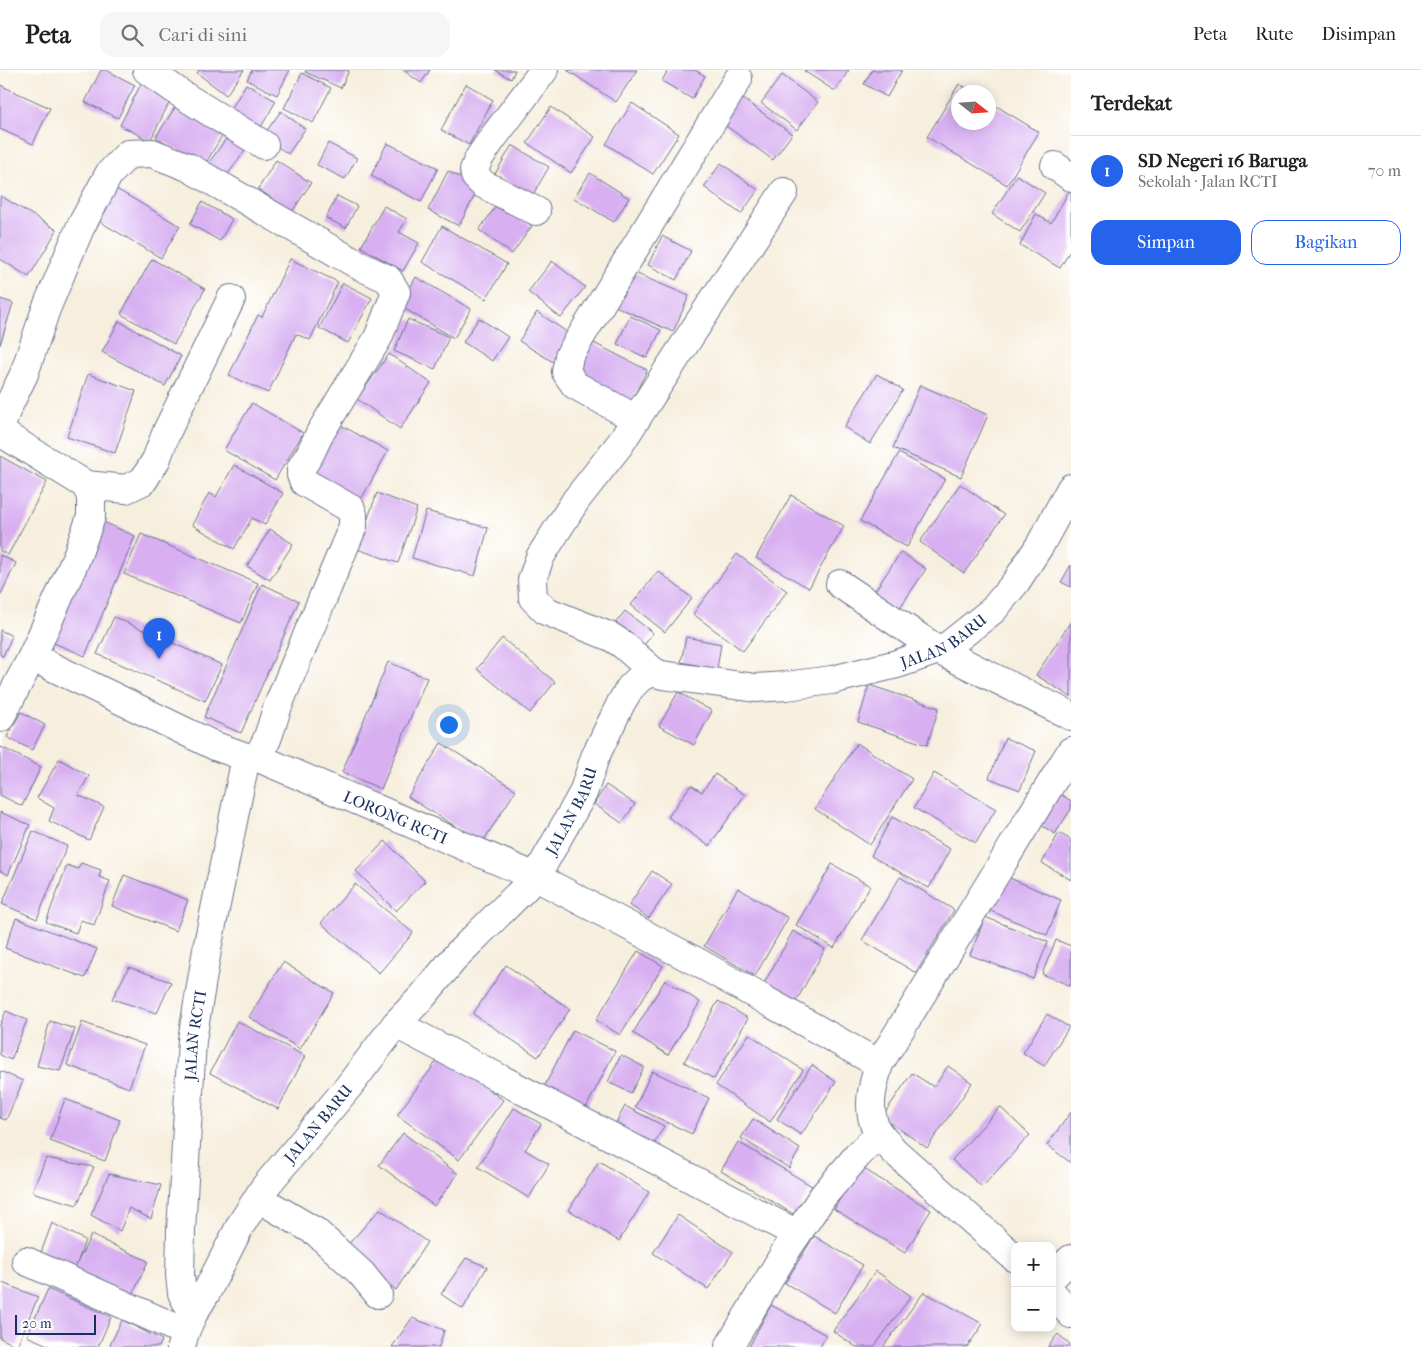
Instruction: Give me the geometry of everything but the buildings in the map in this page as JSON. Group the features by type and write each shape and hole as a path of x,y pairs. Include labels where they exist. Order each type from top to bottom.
{"street":[{"path":"147,70 184,96 264,145"},
{"path":"536,210 483,184 475,176 474,170 479,158 492,139 544,70"},
{"path":"636,419 575,385 566,372 570,356 738,79"},
{"name":"JALAN RCTI","path":"0,431 6,411 24,374 46,309 80,228 109,174 128,154 152,152 188,167 360,266 388,279 396,292 378,338 320,433 302,468 301,475 304,482 351,509 353,526 277,709 265,743 260,752 251,757 208,944 192,1040 181,1231 180,1275 186,1331"},
{"path":"654,672 617,640 546,610 533,598 532,580 540,557 576,500 620,444 784,192"},
{"path":"0,431 86,485 126,489 143,481 156,460 167,431 231,299"},
{"path":"0,718 32,657 75,561 91,517 92,498 86,485"},
{"name":"JALAN BARU","path":"186,1331 240,1226 264,1188 349,1086 396,1024 422,997 458,954 536,876 583,793 595,757 621,703 630,688 641,677 654,672 662,675 756,688 786,686 832,680 897,664 938,650 949,645 993,610 1016,582 1040,545 1071,488"},
{"path":"840,584 938,650 1071,716"},
{"name":"LORONG RCTI","path":"32,657 215,746 251,757 536,876 699,963 879,1064"},
{"path":"1011,1254 893,1150 881,1136 876,1128 870,1104 872,1087 879,1064 1071,751"},
{"path":"396,1024 796,1234"},
{"path":"729,1347 796,1234 858,1155 881,1136"},
{"path":"258,1198 316,1232 361,1273 378,1294"},
{"path":"1056,1274 1071,1259"},
{"path":"26,1261 186,1331"},
{"path":"1056,1297 1071,1314"}],"place":[{"name":"SD Negeri 16 Baruga","path":"159,659"}]}
